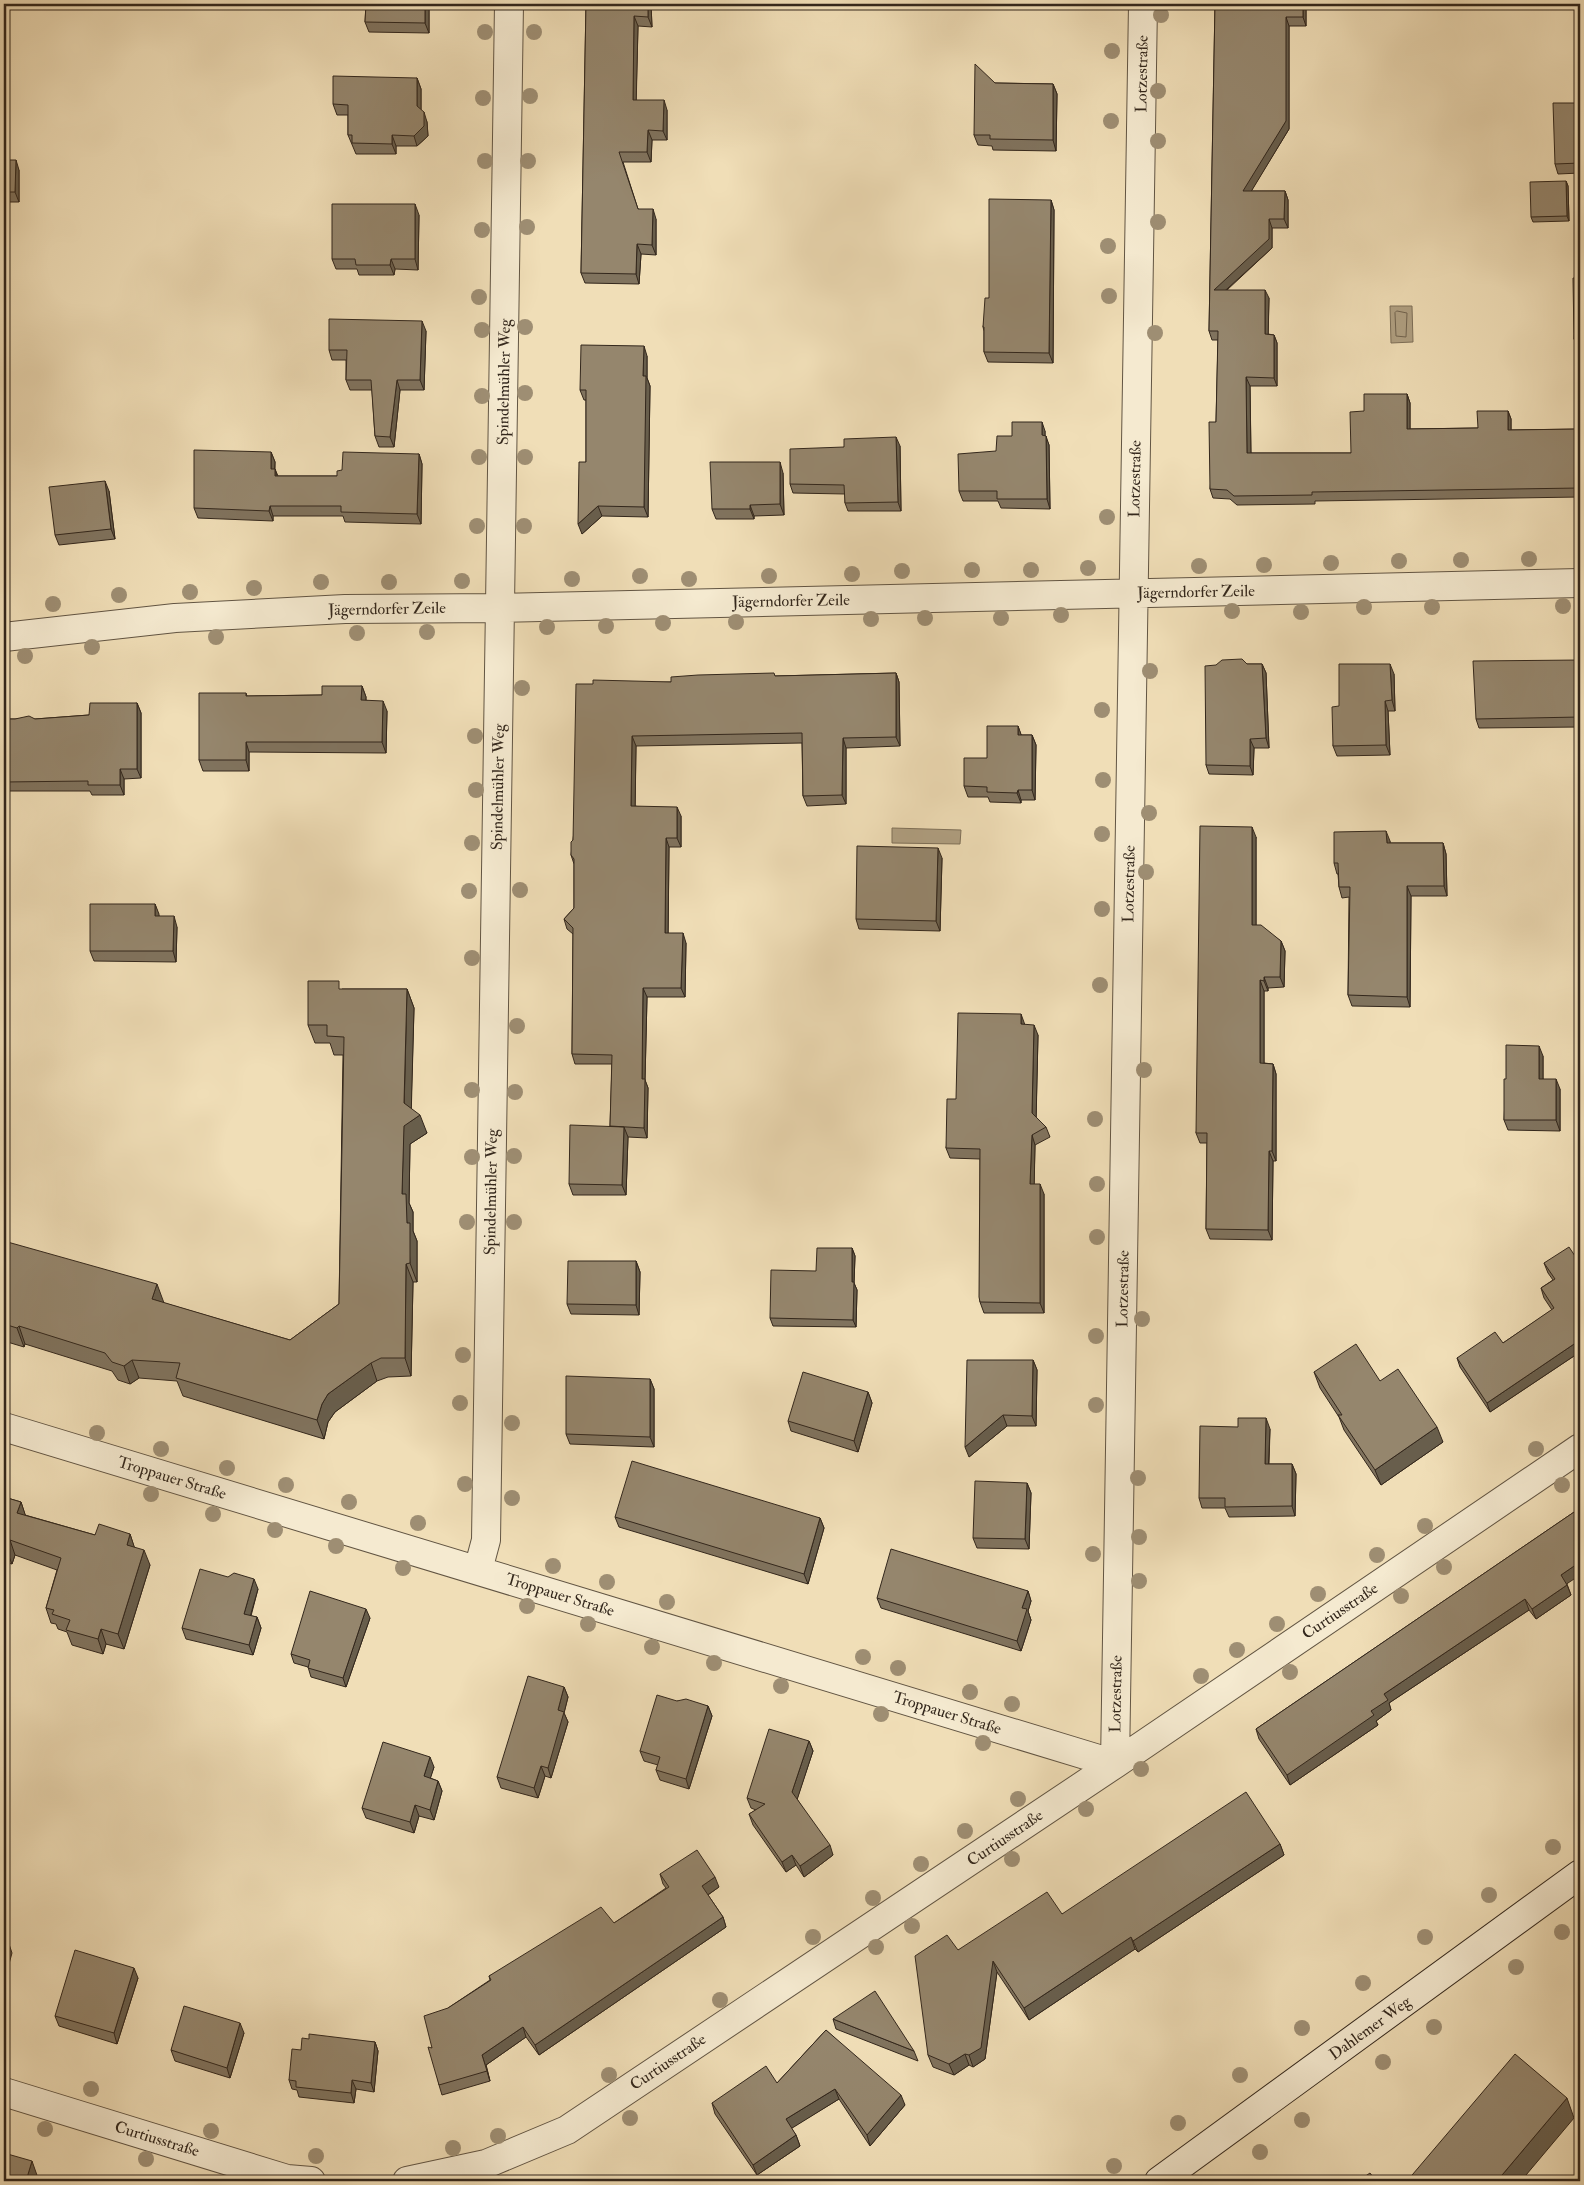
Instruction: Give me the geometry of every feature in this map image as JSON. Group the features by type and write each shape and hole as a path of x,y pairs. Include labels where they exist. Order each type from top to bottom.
{"street":[{"name":"Spindelmühler Weg","path":"478,1570 486,1540 509,4"},
{"name":"Lotzestraße","path":"1115,1764 1143,4"},
{"name":"Jägerndorfer Zeile","path":"4,637 175,618 345,609 500,608 1580,583"},
{"name":"Troppauer Straße","path":"4,1427 1115,1764"},
{"name":"Curtiusstraße","path":"407,2181 486,2164 566,2130 1115,1764 1580,1448"},
{"name":"Dahlemer Weg","path":"1159,2181 1580,1874"},
{"name":"Curtiusstraße","path":"4,2092 287,2179 312,2181"}],"water":[{"path":"1390,306 1412,306 1413,342 1391,343"},
{"path":"892,828 961,830 960,844 892,843"}],"building":[{"path":"366,4 425,4 425,23 365,22"},
{"path":"586,4 648,4 648,17 634,16 633,100 664,100 663,131 648,130 647,152 619,152 638,209 653,209 652,245 637,244 636,274 581,273"},
{"path":"1215,4 1303,4 1303,17 1286,17 1286,121 1243,191 1285,191 1284,219 1269,219 1269,239 1214,290 1265,290 1265,334 1274,335 1274,378 1246,377 1247,453 1351,453 1350,412 1364,411 1364,394 1407,394 1407,429 1478,428 1477,411 1508,411 1508,430 1580,429 1580,488 1312,492 1312,495 1234,496 1227,490 1210,489 1209,422 1216,422 1218,331 1209,331"},
{"path":"975,64 995,83 1053,84 1053,140 990,139 990,135 974,135"},
{"path":"333,76 417,78 417,106 424,112 424,126 414,136 392,135 392,144 352,143 352,135 348,135 348,105 333,104"},
{"path":"1553,103 1580,103 1580,163 1555,164"},
{"path":"4,105 6,105 4,135"},
{"path":"4,160 16,160 15,192 4,192"},
{"path":"1566,181 1567,216 1531,217 1530,182"},
{"path":"989,199 1051,200 1049,353 984,352 985,298 989,298"},
{"path":"332,204 415,204 415,259 391,259 390,265 356,265 355,259 332,259"},
{"path":"1573,278 1580,278 1580,339 1574,339"},
{"path":"329,319 422,321 420,380 397,380 390,437 375,436 371,380 346,380 347,350 329,350"},
{"path":"581,345 644,346 643,376 646,376 644,507 598,506 578,524 579,462 586,462 586,390 580,390"},
{"path":"1012,422 1042,422 1042,435 1046,436 1047,499 997,499 997,491 959,491 958,454 996,451 997,436 1012,436"},
{"path":"896,437 898,502 845,503 844,485 790,484 790,449 844,447 844,439"},
{"path":"194,450 271,452 271,469 275,469 275,476 337,476 337,471 342,470 343,452 419,454 417,514 341,512 341,506 270,506 269,511 194,508"},
{"path":"710,462 780,462 780,504 750,505 750,509 712,509"},
{"path":"105,481 111,529 55,535 49,487"},
{"path":"1242,659 1247,664 1262,664 1266,738 1250,739 1250,766 1206,765 1205,666 1216,665 1222,660"},
{"path":"1580,660 1580,717 1476,719 1473,661"},
{"path":"1339,664 1390,664 1392,700 1385,701 1386,745 1333,746 1332,707 1339,706"},
{"path":"774,673 775,676 896,673 896,737 843,738 842,795 803,796 802,733 632,736 631,806 677,807 677,838 666,838 665,933 683,933 681,988 643,988 642,1079 645,1079 644,1128 610,1126 612,1055 572,1054 573,928 564,919 574,908 574,859 571,855 571,842 573,840 576,684 593,684 593,680 671,682 671,677"},
{"path":"322,686 362,686 361,700 383,701 382,742 246,742 246,760 199,760 199,693 246,693 246,696 322,695"},
{"path":"90,703 137,703 137,769 120,769 120,785 88,785 88,781 4,782 4,719 29,716 35,719 89,715"},
{"path":"987,726 1018,726 1018,735 1032,735 1032,790 1018,790 1017,793 987,792 987,787 964,786 964,758 987,758"},
{"path":"1200,826 1252,827 1252,925 1261,925 1281,941 1280,977 1264,977 1264,981 1260,980 1260,1063 1273,1064 1272,1151 1269,1151 1268,1230 1206,1229 1207,1133 1196,1133"},
{"path":"1386,831 1387,843 1443,843 1444,886 1407,886 1407,997 1348,995 1350,887 1339,887 1338,863 1334,863 1334,832"},
{"path":"857,846 938,848 936,921 856,919"},
{"path":"90,904 155,904 155,916 174,916 173,951 90,951"},
{"path":"308,981 339,981 339,989 407,989 404,1103 420,1115 404,1126 402,1194 406,1194 407,1223 410,1223 410,1263 406,1264 405,1358 381,1358 371,1363 328,1394 322,1404 317,1420 176,1378 180,1363 132,1360 124,1366 112,1362 105,1353 19,1326 17,1328 4,1324 4,1241 157,1284 152,1299 290,1340 339,1304 344,1037 327,1036 327,1025 308,1025"},
{"path":"958,1013 1021,1014 1021,1024 1034,1025 1032,1113 1046,1127 1032,1135 1030,1184 1040,1184 1040,1303 980,1302 980,1149 946,1148 947,1099 956,1099"},
{"path":"1506,1045 1539,1046 1539,1079 1556,1079 1556,1120 1504,1120"},
{"path":"570,1125 624,1127 622,1185 569,1184"},
{"path":"1569,1247 1580,1262 1580,1340 1487,1403 1457,1358 1495,1332 1503,1343 1554,1308 1541,1288 1555,1279 1544,1263"},
{"path":"817,1248 852,1248 852,1282 854,1282 853,1320 770,1318 771,1270 816,1271"},
{"path":"568,1261 636,1261 636,1305 567,1304"},
{"path":"1356,1344 1380,1381 1398,1369 1437,1427 1375,1470 1338,1415 1342,1415 1314,1372"},
{"path":"967,1360 1033,1360 1032,1416 1003,1415 965,1447"},
{"path":"803,1372 868,1392 854,1441 788,1421"},
{"path":"566,1376 650,1379 650,1437 566,1434"},
{"path":"1238,1418 1266,1418 1265,1464 1292,1464 1292,1506 1225,1507 1225,1498 1199,1498 1200,1426 1238,1427"},
{"path":"632,1461 820,1518 804,1574 615,1517"},
{"path":"975,1481 1027,1483 1025,1539 973,1538"},
{"path":"4,1497 21,1502 17,1513 95,1535 99,1524 130,1534 127,1545 144,1550 118,1634 101,1629 98,1639 66,1630 70,1620 52,1614 54,1610 46,1608 61,1558 10,1540 6,1549 4,1548"},
{"path":"1580,1508 1580,1562 1561,1575 1567,1585 1532,1609 1525,1599 1384,1694 1388,1700 1371,1711 1374,1715 1287,1775 1256,1729"},
{"path":"891,1549 1028,1591 1022,1608 1027,1609 1017,1641 877,1598"},
{"path":"200,1569 228,1577 234,1573 254,1579 244,1614 257,1617 249,1645 182,1628"},
{"path":"310,1591 366,1609 343,1678 308,1668 310,1660 291,1654"},
{"path":"528,1676 564,1687 558,1710 564,1712 548,1768 541,1766 534,1788 497,1777"},
{"path":"657,1695 677,1701 686,1699 708,1706 686,1779 656,1770 660,1757 640,1751"},
{"path":"769,1729 809,1741 792,1792 830,1845 800,1866 792,1855 782,1862 749,1814 765,1804 747,1798"},
{"path":"383,1742 430,1757 424,1776 438,1781 430,1810 415,1805 410,1822 362,1808"},
{"path":"1246,1792 1280,1844 1133,1941 1131,1937 1024,2008 993,1961 981,2048 969,2055 965,2054 949,2064 928,2055 915,1956 947,1935 958,1950 1047,1892 1062,1914"},
{"path":"697,1850 715,1877 702,1886 723,1917 535,2045 523,2027 482,2055 487,2071 439,2085 428,2047 432,2048 424,2016 448,2008 491,1980 489,1976 601,1907 614,1923 669,1887 660,1874"},
{"path":"4,1942 9,1944 4,1962"},
{"path":"75,1950 134,1968 114,2033 55,2016"},
{"path":"875,1991 914,2051 833,2019"},
{"path":"184,2006 240,2023 227,2068 171,2050"},
{"path":"826,2030 901,2095 867,2135 835,2089 786,2119 796,2135 753,2165 712,2103 766,2066 777,2083"},
{"path":"309,2034 375,2042 371,2083 352,2080 351,2093 296,2087 296,2081 289,2080 292,2049 301,2050 302,2038 309,2039"},
{"path":"1515,2054 1567,2098 1497,2181 1407,2181"},
{"path":"4,2153 32,2161 26,2181 4,2181"},
{"path":"1370,2173 1376,2181 1358,2181"}]}
